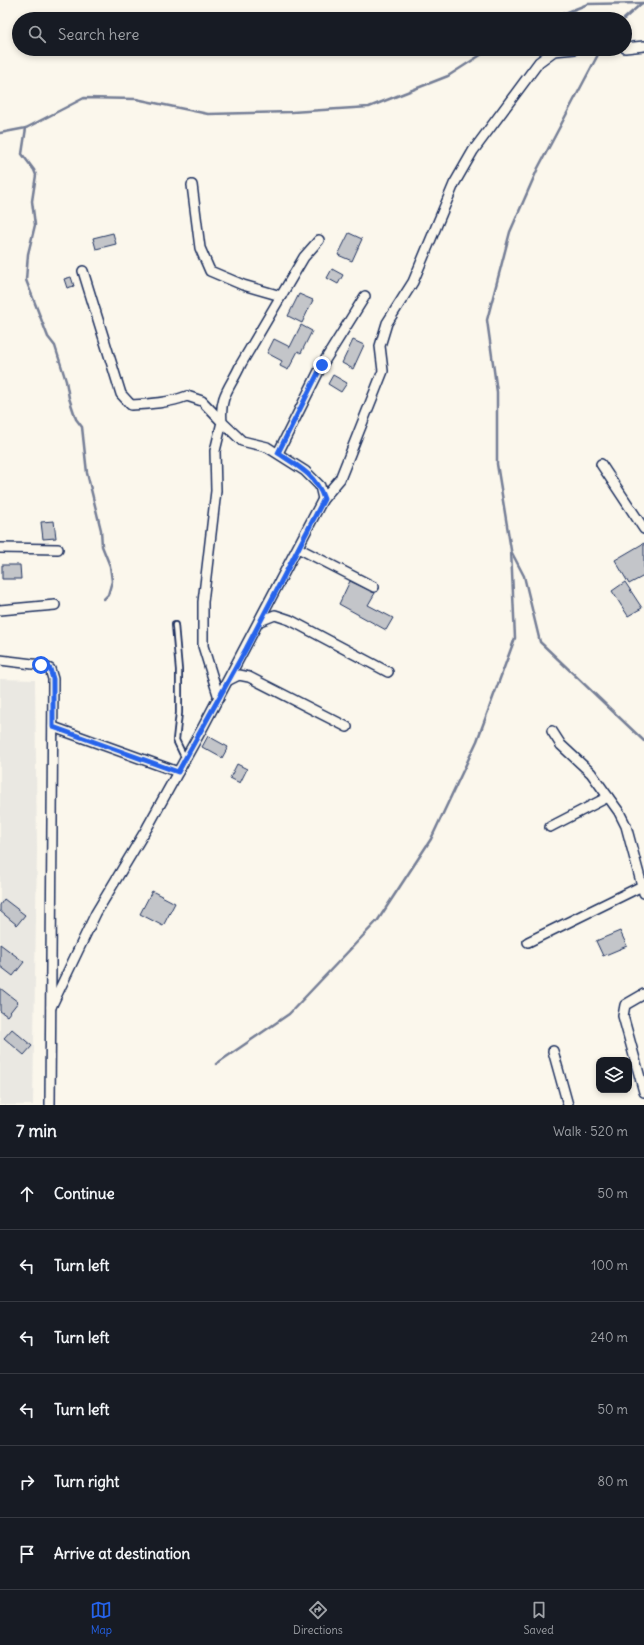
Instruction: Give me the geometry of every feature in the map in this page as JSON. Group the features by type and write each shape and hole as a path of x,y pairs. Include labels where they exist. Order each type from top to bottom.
{"street":[{"path":"632,47 644,46"},
{"path":"51,1007 96,913 185,760 229,680 324,499 340,478 384,371 380,346 387,323 413,282 454,184 473,151 539,62 547,56"},
{"path":"192,185 200,248 210,271 243,285 281,296"},
{"path":"219,698 203,646 203,602 216,491 215,451 222,422 220,407 241,364 304,257 319,240"},
{"path":"83,271 121,394 131,405 176,400 187,396 202,401 242,441 267,447 305,471 320,486 324,499"},
{"path":"278,453 322,365 365,296"},
{"path":"601,464 644,529"},
{"path":"0,548 58,549"},
{"path":"298,548 374,587"},
{"path":"0,610 56,605"},
{"path":"260,621 276,615 290,620 388,672"},
{"path":"0,660 41,665 50,669 53,679 50,1105"},
{"path":"229,680 239,675 249,677 347,727"},
{"path":"53,727 178,772"},
{"path":"528,942 643,890 626,826 619,812 591,773 561,745 552,731"},
{"path":"550,826 608,797"},
{"path":"644,994 625,1005 623,1016 644,1092"},
{"path":"553,1051 566,1091 568,1105"}],"lane":[{"path":"175,624 179,670 179,713 176,740 185,760"}],"shaded area":[{"path":"0,679 35,680 37,850 33,1105 0,1105"}],"building":[{"path":"113,233 116,244 96,249 93,238"},
{"path":"349,233 362,239 352,261 338,255"},
{"path":"332,269 343,275 338,284 327,278"},
{"path":"71,277 74,286 67,288 64,279"},
{"path":"299,294 313,300 302,323 288,316"},
{"path":"301,325 312,331 301,353 298,351 288,370 280,366 282,361 267,353 274,339 290,347"},
{"path":"353,340 364,345 353,369 342,363"},
{"path":"333,375 347,383 341,392 328,384"},
{"path":"54,521 56,538 43,539 41,522"},
{"path":"644,543 644,576 629,584 615,560"},
{"path":"2,565 20,565 21,579 2,579"},
{"path":"350,581 375,593 368,605 393,618 386,630 339,604"},
{"path":"625,582 642,608 628,616 612,591"},
{"path":"208,736 228,747 222,758 202,747"},
{"path":"237,764 247,769 240,783 230,778"},
{"path":"152,891 175,903 163,926 140,914"},
{"path":"4,899 25,915 17,925 0,911 0,905"},
{"path":"620,931 627,946 603,956 596,941"},
{"path":"0,944 24,962 13,976 0,966"},
{"path":"0,988 18,1002 7,1016 0,1011"},
{"path":"12,1029 32,1046 24,1055 4,1038"}],"waterway":[{"path":"632,12 642,3"},
{"path":"568,12 588,4 644,3"},
{"path":"0,133 26,128 84,98 136,99 208,114 292,112 369,107 448,76 479,56"},
{"path":"216,1064 289,1014 378,920 431,839 477,741 515,638 511,550 497,464 497,392 487,320 510,232 538,168 597,56"},
{"path":"26,128 22,154 36,175 32,201 35,225 28,254 26,280 48,337 55,346 66,381 69,398 76,419 82,427 87,473 101,530 102,546 110,566 112,581 108,595 104,599"},
{"path":"511,551 524,576 540,642 644,741"}],"route":[{"path":"41,665 50,669 53,679 53,727 178,772 246,649 283,575 324,499 320,486 305,471 278,453 306,400 322,365"}]}
